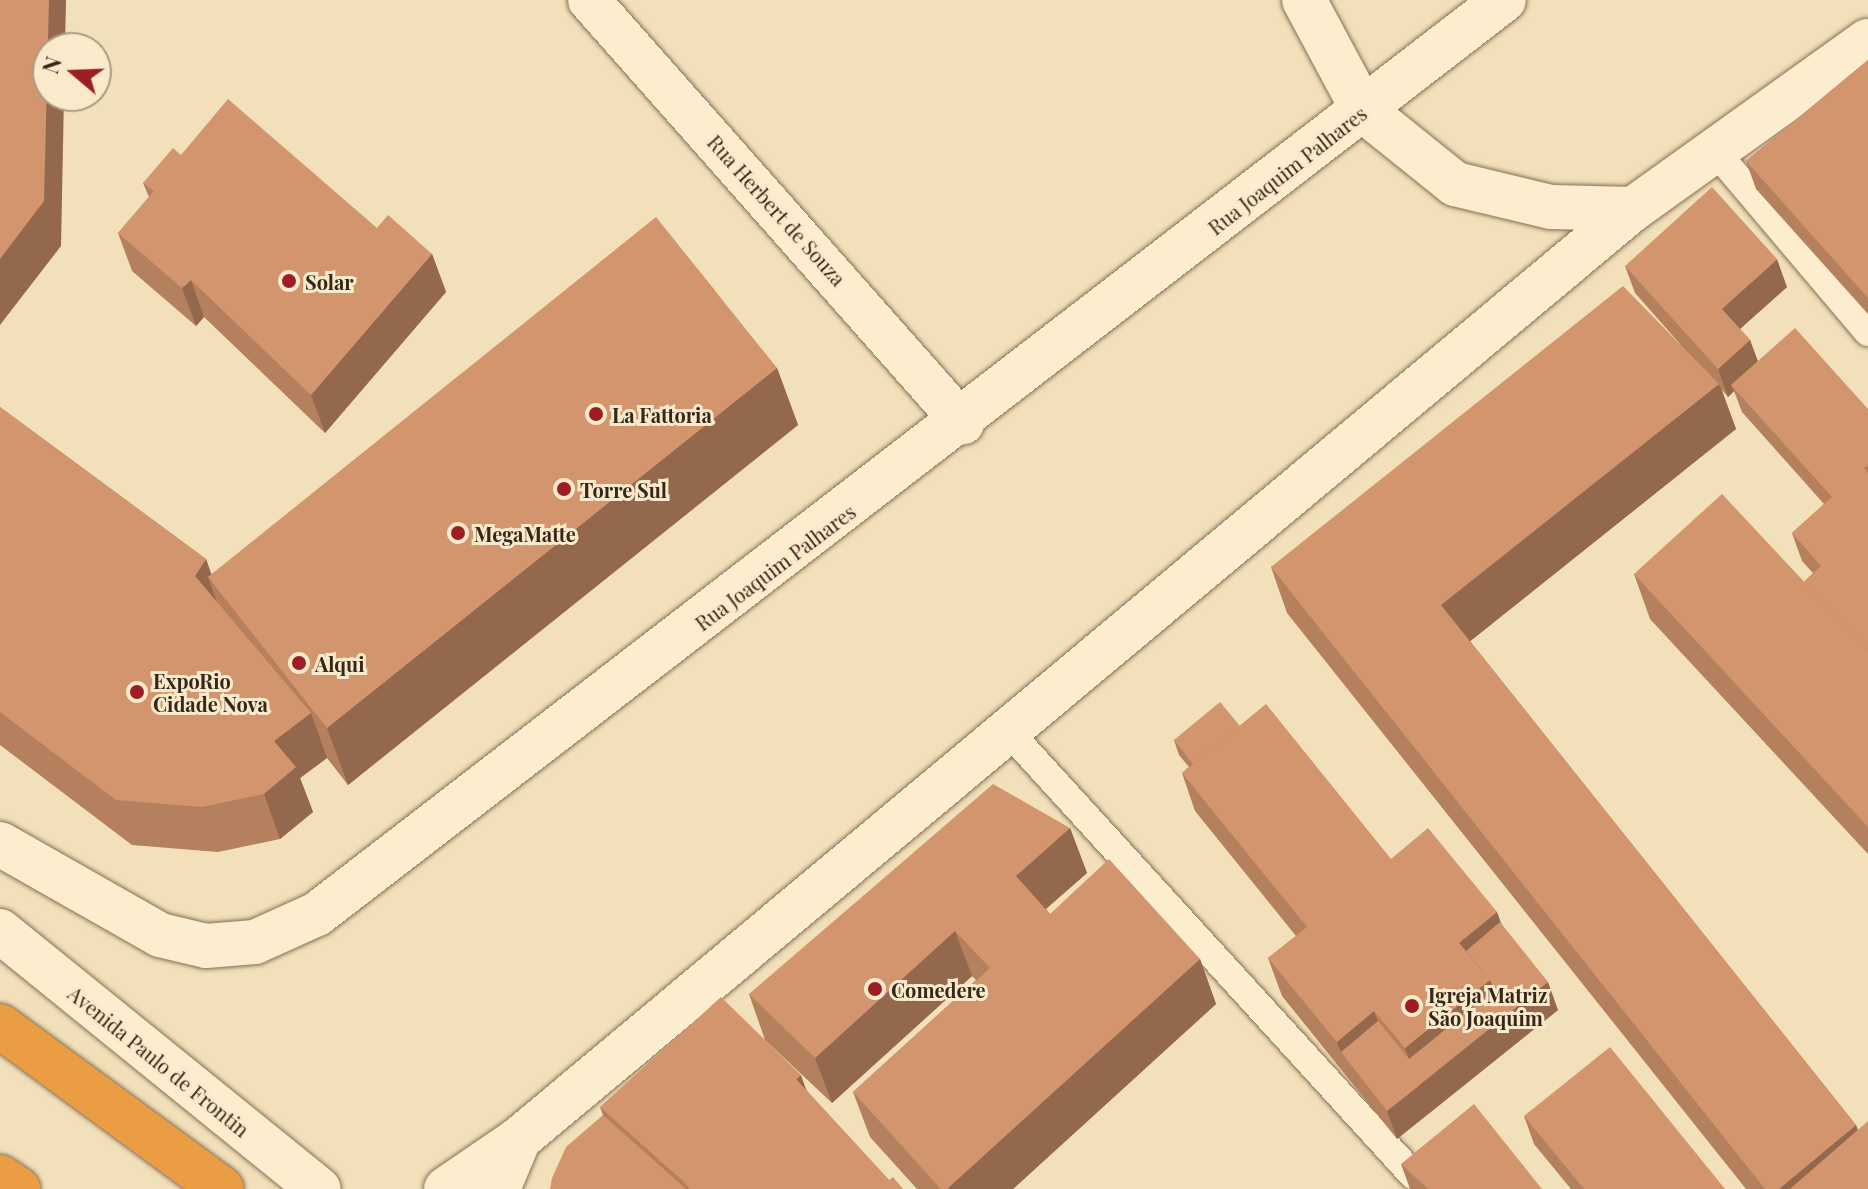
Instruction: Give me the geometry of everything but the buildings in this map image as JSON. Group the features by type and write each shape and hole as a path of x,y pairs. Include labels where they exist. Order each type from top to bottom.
{"highway":[{"path":"0,1026 222,1189"},
{"path":"0,1065 192,1189"},
{"path":"0,1177 18,1189"}],"street":[{"name":"Rua Herbert de Souza","path":"589,0 963,423"},
{"path":"1304,0 1363,110 1455,184 1551,207 1633,209"},
{"name":"Rua Joaquim Palhares","path":"0,844 160,935 206,946 267,936 350,892 963,423 1504,0"},
{"path":"446,1189 519,1139 1633,209 1868,41"},
{"name":"Avenida Paulo de Frontin","path":"0,931 319,1189"},
{"path":"498,1189 519,1139"}],"lane":[{"path":"1715,151 1868,332"},
{"path":"1008,731 1413,1175"}],"place":[{"name":"Solar","path":"289,281"},
{"name":"La Fattoria","path":"596,414"},
{"name":"Torre Sul","path":"564,489"},
{"name":"MegaMatte","path":"458,533"},
{"name":"Alqui","path":"299,663"},
{"name":"ExpoRio Cidade Nova","path":"137,692"},
{"name":"Comedere","path":"875,989"},
{"name":"Igreja Matriz São Joaquim","path":"1412,1006"}]}
